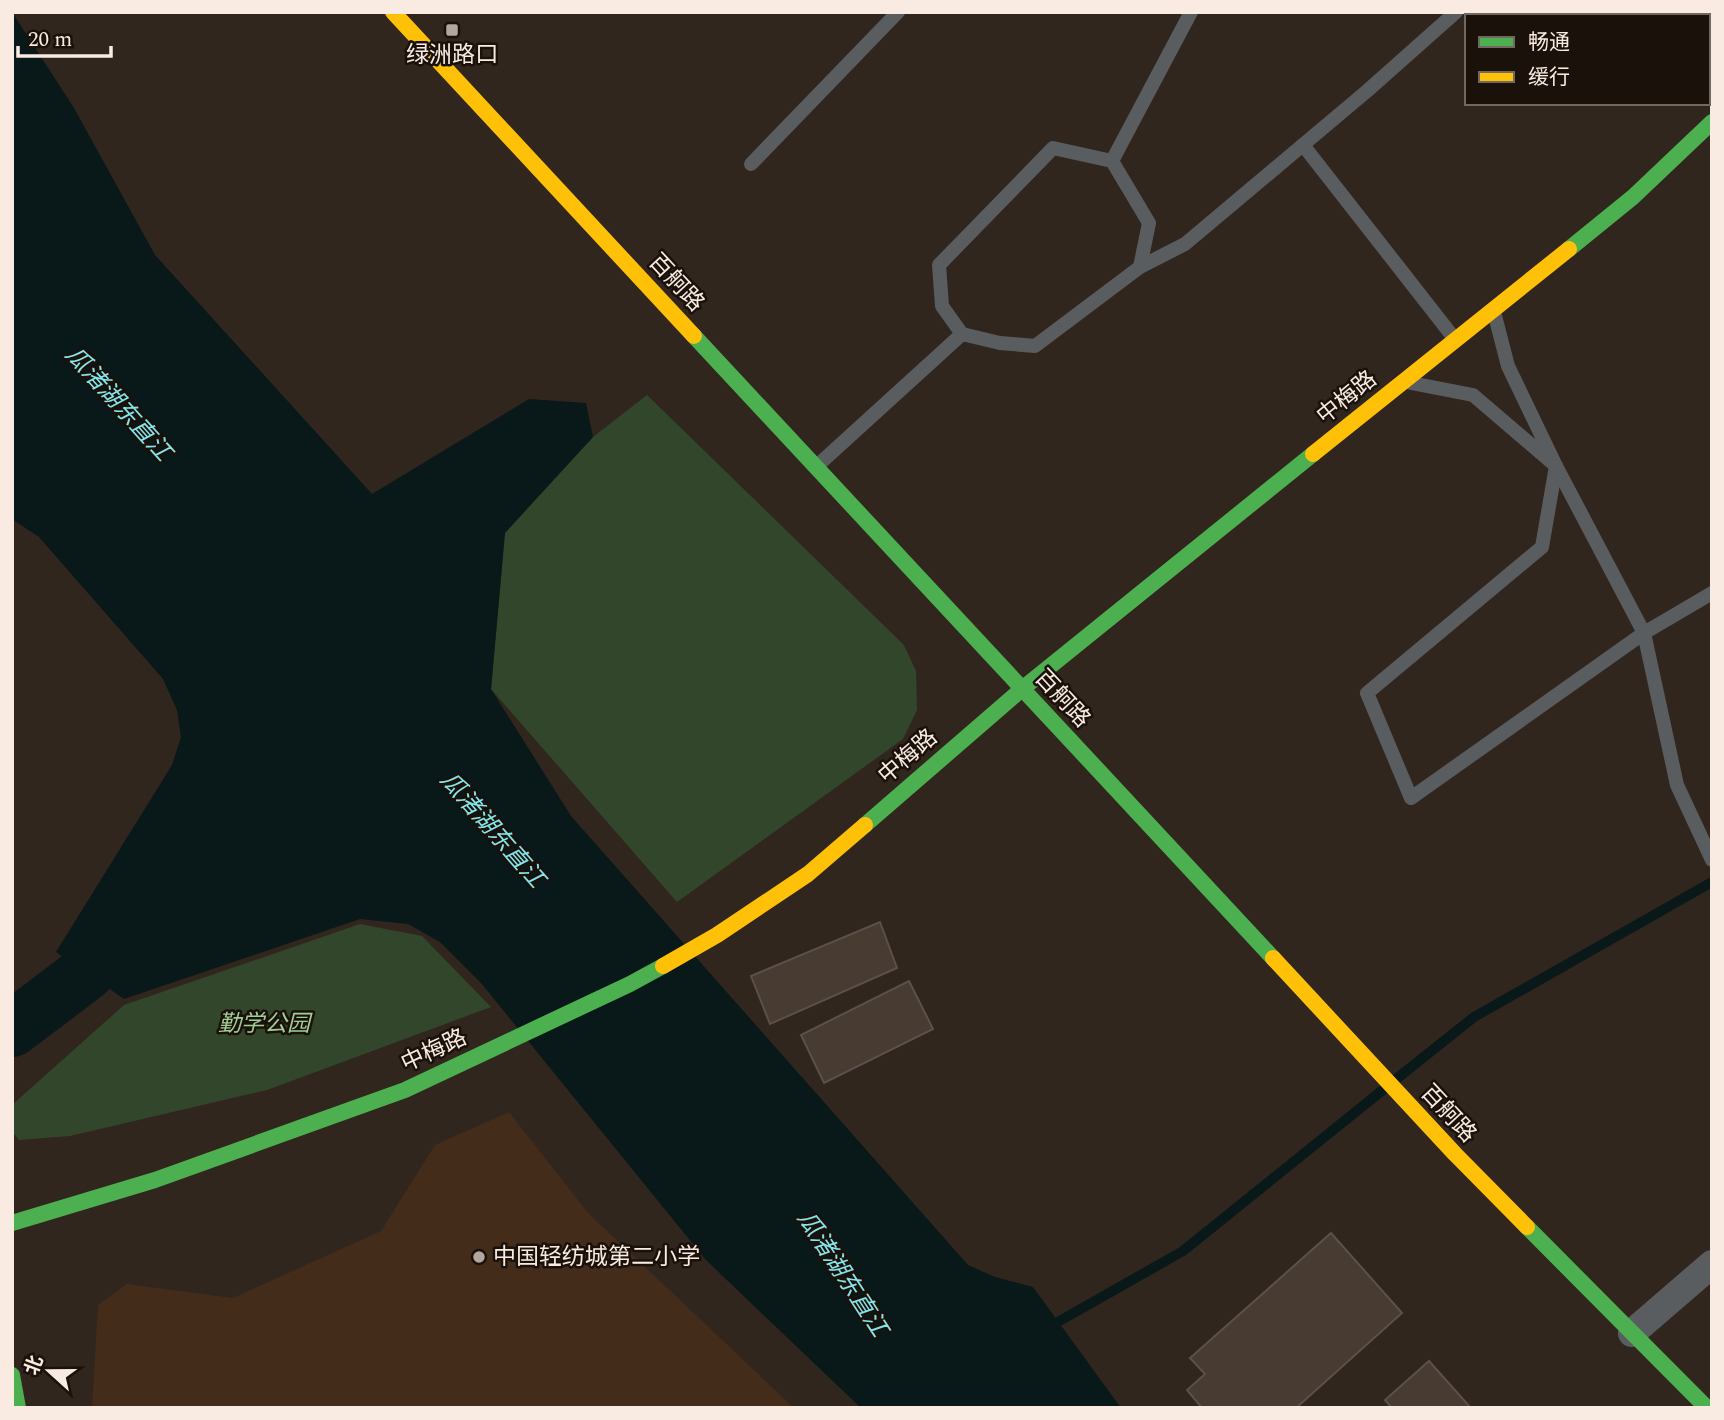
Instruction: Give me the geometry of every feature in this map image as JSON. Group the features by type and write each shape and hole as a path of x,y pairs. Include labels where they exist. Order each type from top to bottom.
{"street":[{"name":"百舸路","path":"394,12 1455,1154 1707,1408"},
{"name":"中梅路","path":"12,1223 155,1180 405,1090 630,984 717,935 808,874 1022,689 1633,197 1712,122"},
{"path":"1632,1333 1712,1264"},
{"path":"12,1375 18,1408"}],"lane":[{"path":"751,164 898,12"},
{"path":"1112,161 1191,12"},
{"path":"1140,267 1149,223 1112,161 1053,148 939,265 942,306 962,334 1000,343 1035,346 1140,267 1185,244 1456,12"},
{"path":"1303,145 1455,340"},
{"path":"1493,309 1508,366 1556,466 1644,633 1677,785 1712,860"},
{"path":"816,467 962,334"},
{"path":"1402,382 1474,395 1556,466"},
{"path":"1556,466 1542,547 1367,693 1411,798 1644,633 1712,593"}],"shaded area":[{"name":"中国轻纺城第二小学","path":"509,1112 588,1213 794,1408 92,1408 98,1305 127,1284 233,1298 381,1231 435,1145"}],"green space":[{"path":"647,395 904,645 916,671 917,710 903,739 677,902 491,689 505,532 593,437"},
{"name":"勤学公园","path":"360,924 422,936 491,1007 267,1090 70,1136 19,1140 12,1131 12,1105 124,1005"}],"water":[{"name":"瓜渚湖东直江","path":"12,12 74,108 155,255 372,494 529,399 586,403 593,437 505,533 491,689 571,816 968,1265 995,1277 1033,1287 1121,1408 861,1408 706,1260 481,983 440,942 408,924 360,919 124,999 56,952 172,765 181,737 177,710 163,679 39,537 12,519"}],"building":[{"path":"880,922 897,968 770,1024 751,976"},
{"path":"909,981 933,1029 824,1083 801,1035"},
{"path":"1331,1233 1402,1313 1296,1408 1202,1408 1187,1390 1205,1374 1190,1358"},
{"path":"1429,1361 1471,1408 1392,1408 1385,1400"}],"waterway":[{"path":"1395,1080 1474,1017 1712,882"},
{"path":"12,1029 86,973"},
{"path":"1049,1327 1183,1251 1384,1089"}],"traffic: fast":[{"path":"1569,249 1633,197 1712,122"},
{"path":"694,336 1273,958"},
{"path":"865,825 1022,689 1313,454"},
{"path":"12,1223 155,1180 405,1090 663,966"},
{"path":"1527,1227 1707,1408"},
{"path":"12,1375 18,1408"}],"traffic: slow":[{"path":"393,12 694,336"},
{"path":"1313,454 1569,249"},
{"path":"663,966 717,935 808,874 865,825"},
{"path":"1273,958 1455,1154 1527,1227"}],"place":[{"name":"绿洲路口","path":"452,30"},
{"name":"中国轻纺城第二小学","path":"479,1257"}]}
